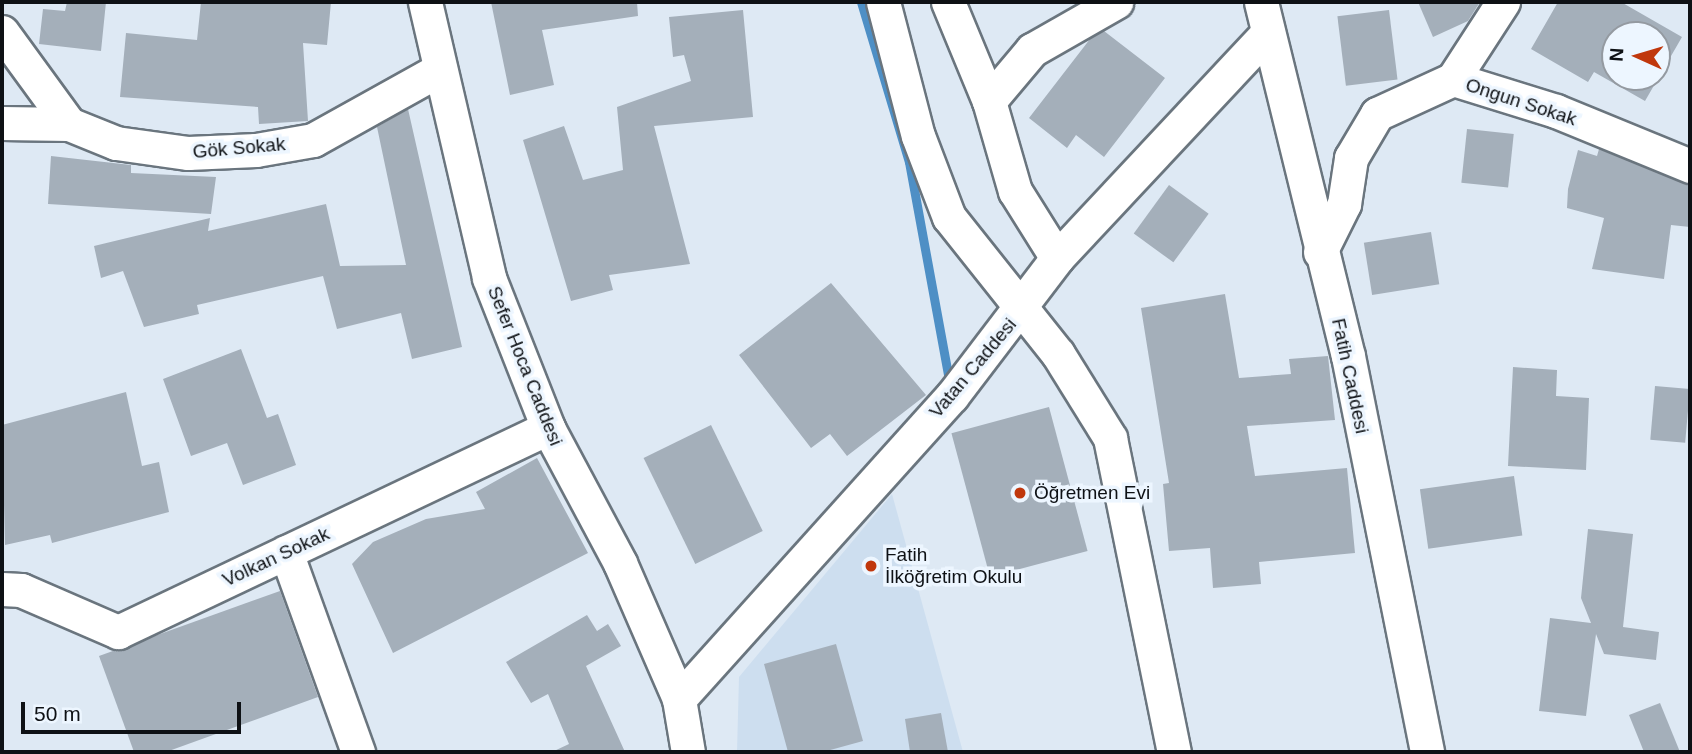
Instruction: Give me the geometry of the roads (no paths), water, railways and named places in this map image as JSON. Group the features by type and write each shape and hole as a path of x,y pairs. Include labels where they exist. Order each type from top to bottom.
{"street":[{"name":"Sefer Hoca Caddesi","path":"425,2 437,71 489,278 548,428 620,563 679,699 688,752"},
{"path":"883,2 918,136 949,218 1019,312 1058,354 1110,438 1174,752"},
{"path":"948,2 989,101 1015,191 1057,258"},
{"path":"989,101 1031,50 1116,2"},
{"name":"Fatih Caddesi","path":"1261,2 1266,36 1348,356 1427,752"},
{"path":"1453,79 1503,2"},
{"path":"2,32 69,124"},
{"name":"Vatan Caddesi","path":"679,699 1019,312 1057,258 1266,36"},
{"name":"Gök Sokak","path":"2,123 69,124 128,145 188,153 256,150 313,140 437,71"},
{"name":"Ongun Sokak","path":"1320,252 1344,204 1351,158 1377,114 1453,79 1556,111 1690,166"},
{"name":"Volkan Sokak","path":"2,589 21,590 118,632 548,428"},
{"path":"286,552 358,752"}],"waterway":[{"path":"861,2 909,162 950,385"}],"place":[{"name":"Öğretmen Evi","path":"1020,493"},
{"name":"Fatih İlköğretim Okulu","path":"871,566"}]}
